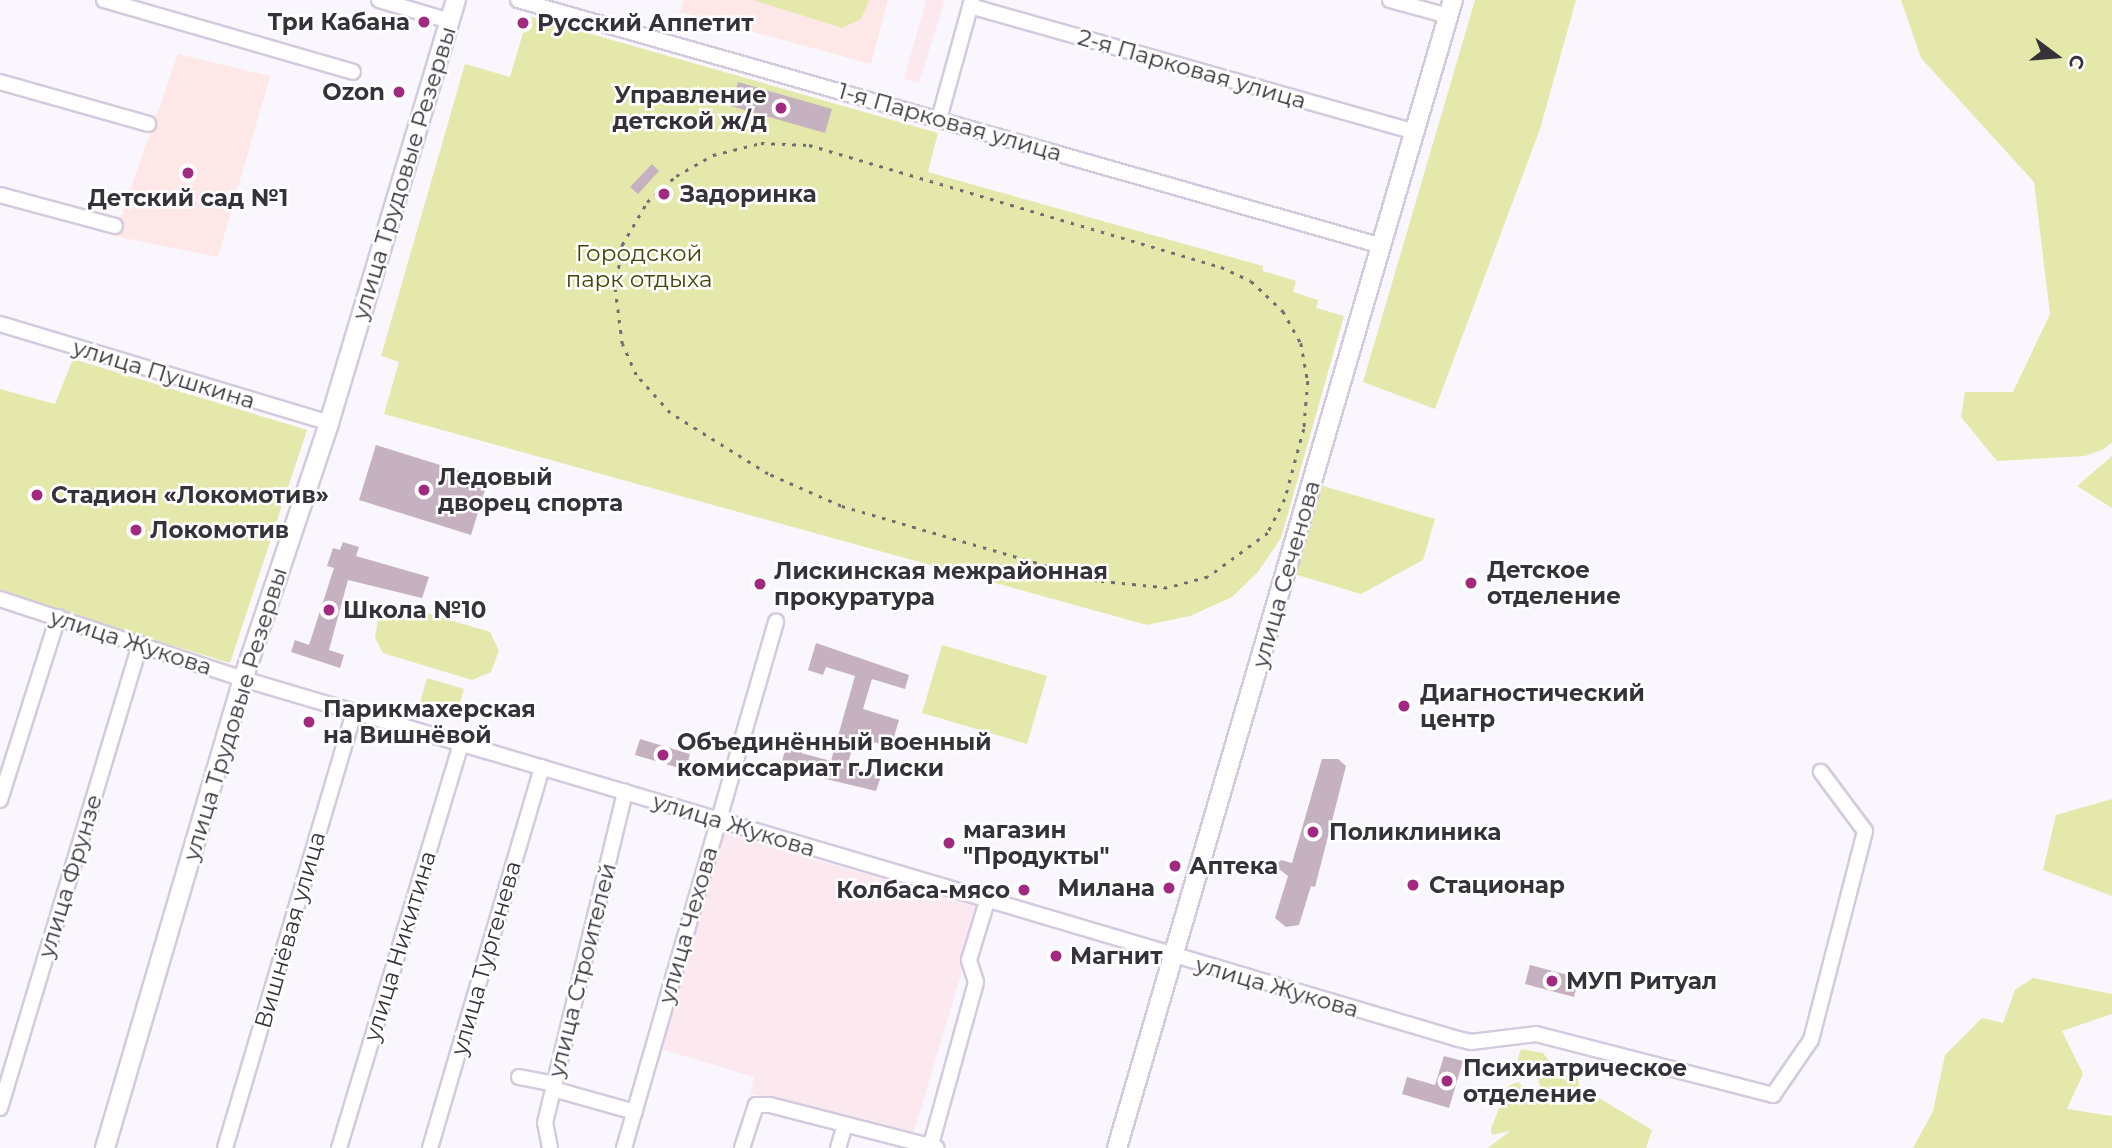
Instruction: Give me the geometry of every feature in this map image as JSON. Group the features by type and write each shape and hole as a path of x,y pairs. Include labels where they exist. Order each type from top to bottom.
{"main road":[{"name":"улица Трудовые Резервы","path":"105,1148 243,679 329,423 456,0"},
{"name":"улица Сеченова","path":"1117,1148 1450,8"}],"street":[{"path":"104,0 354,72"},
{"path":"379,0 450,21"},
{"name":"1-я Парковая улица","path":"518,0 1382,246"},
{"path":"1390,0 1450,8"},
{"path":"939,119 971,3"},
{"name":"2-я Парковая улица","path":"971,3 1415,132"},
{"path":"0,82 148,124"},
{"path":"0,195 115,226"},
{"name":"улица Пушкина","path":"0,324 329,423"},
{"name":"улица Жукова","path":"0,598 243,679 1173,958 1471,1042 1536,1034 1773,1095 1811,1040 1864,831 1821,772"},
{"path":"0,800 58,617"},
{"name":"улица Чехова","path":"624,1148 776,622"},
{"name":"улица Фрунзе","path":"0,1108 140,644"},
{"name":"Вишнёвая улица","path":"225,1148 354,712"},
{"name":"улица Никитина","path":"339,1148 461,744"},
{"name":"улица Тургенева","path":"430,1148 542,767"},
{"name":"улица Строителей","path":"550,1148 545,1123 625,792"},
{"path":"742,1148 756,1105 933,1147 976,982 969,960 987,901"},
{"path":"519,1077 635,1112"},
{"path":"838,1148 844,1128"}],"shaded area":[{"path":"684,0 888,0 871,64 680,12"},
{"path":"926,0 945,0 919,83 904,79"},
{"name":"Детский сад №1","path":"178,54 270,76 218,257 114,236"},
{"path":"723,833 981,907 911,1142 750,1093 754,1077 661,1049"}],"green space":[{"path":"753,0 869,1 861,19 842,28"},
{"path":"1475,0 1576,0 1540,129 1435,409 1363,382"},
{"path":"1901,0 2112,0 2112,442 2104,449 2085,456 1997,461 1961,417 1965,392 2013,392 2050,314 2034,182 1921,58"},
{"name":"Городской парк отдыха","path":"528,16 938,133 928,172 1263,266 1263,271 1296,281 1293,292 1318,300 1316,308 1344,316 1281,538 1258,572 1232,597 1190,616 1147,625 384,414 399,362 381,356 465,64 510,77"},
{"name":"Локомотив","path":"73,359 307,430 230,663 0,593 0,389 55,404"},
{"path":"2112,456 2112,508 2077,486"},
{"path":"1320,485 1435,519 1423,560 1361,594 1294,574"},
{"path":"403,606 490,632 499,651 491,672 472,680 383,653 375,638 378,620"},
{"path":"942,645 1047,676 1027,744 922,713"},
{"path":"427,678 464,689 457,713 420,702"},
{"path":"2112,799 2112,896 2043,870 2056,815"},
{"path":"2033,978 2112,994 2112,1014 2062,1031 2083,1074 2067,1109 2112,1116 2112,1148 1913,1148 1933,1111 1945,1055 1982,1018 2003,1023 2015,990"},
{"path":"1521,1049 1543,1053 1566,1082 1566,1075 1577,1070 1579,1086 1652,1130 1646,1148 1488,1148 1510,1131 1492,1135 1491,1129 1508,1086 1518,1082 1540,1104 1544,1099 1535,1069 1517,1061"}],"building":[{"name":"Управление детской ж/д","path":"738,82 832,109 825,133 731,106"},
{"name":"Задоринка","path":"652,164 659,171 638,194 630,187"},
{"name":"Ледовый дворец спорта","path":"376,445 488,480 471,535 359,500"},
{"name":"Школа №10","path":"343,542 359,547 356,556 429,577 422,598 348,580 329,650 344,655 340,668 291,652 295,640 309,645 334,568 327,566 333,548 340,550"},
{"path":"816,643 909,675 905,689 872,679 863,709 899,720 891,747 856,737 847,766 881,776 876,791 780,768 788,740 804,745 801,753 831,761 855,676 826,667 823,675 808,670"},
{"name":"Объединённый военный комиссариат г.Лиски","path":"640,739 690,754 686,770 635,755"},
{"name":"Поликлиника","path":"1322,759 1338,759 1346,766 1315,887 1311,886 1299,925 1286,927 1275,918 1288,876 1275,866 1281,860 1292,863"},
{"name":"МУП Ритуал","path":"1530,965 1579,978 1574,997 1525,984"},
{"name":"Психиатрическое отделение","path":"1444,1056 1463,1061 1449,1108 1402,1094 1407,1077 1435,1085"}],"railway":[{"path":"761,143 809,145 1221,267 1251,281 1283,311 1301,343 1308,381 1304,429 1285,499 1268,533 1208,577 1167,588 1097,581 841,506 768,474 670,413 636,375 622,344 615,289 622,245 647,202 676,176 713,155 761,143"}],"place":[{"name":"Три Кабана","path":"424,22"},
{"name":"Русский Аппетит","path":"523,23"},
{"name":"Ozon","path":"399,92"},
{"name":"Управление детской ж/д","path":"781,108"},
{"name":"Детский сад №1","path":"188,173"},
{"name":"Задоринка","path":"664,194"},
{"name":"Ледовый дворец спорта","path":"424,490"},
{"name":"Стадион «Локомотив»","path":"37,495"},
{"name":"Локомотив","path":"136,530"},
{"name":"Детское отделение","path":"1471,583"},
{"name":"Лискинская межрайонная прокуратура","path":"760,584"},
{"name":"Школа №10","path":"329,610"},
{"name":"Диагностический центр","path":"1404,706"},
{"name":"Парикмахерская на Вишнёвой","path":"309,722"},
{"name":"Объединённый военный комиссариат г.Лиски","path":"663,755"},
{"name":"Поликлиника","path":"1313,832"},
{"name":"магазин \"Продукты\"","path":"949,843"},
{"name":"Аптека","path":"1175,866"},
{"name":"Стационар","path":"1413,885"},
{"name":"Милана","path":"1169,888"},
{"name":"Колбаса-мясо","path":"1024,890"},
{"name":"Магнит","path":"1056,956"},
{"name":"МУП Ритуал","path":"1552,981"},
{"name":"Психиатрическое отделение","path":"1447,1081"}]}
